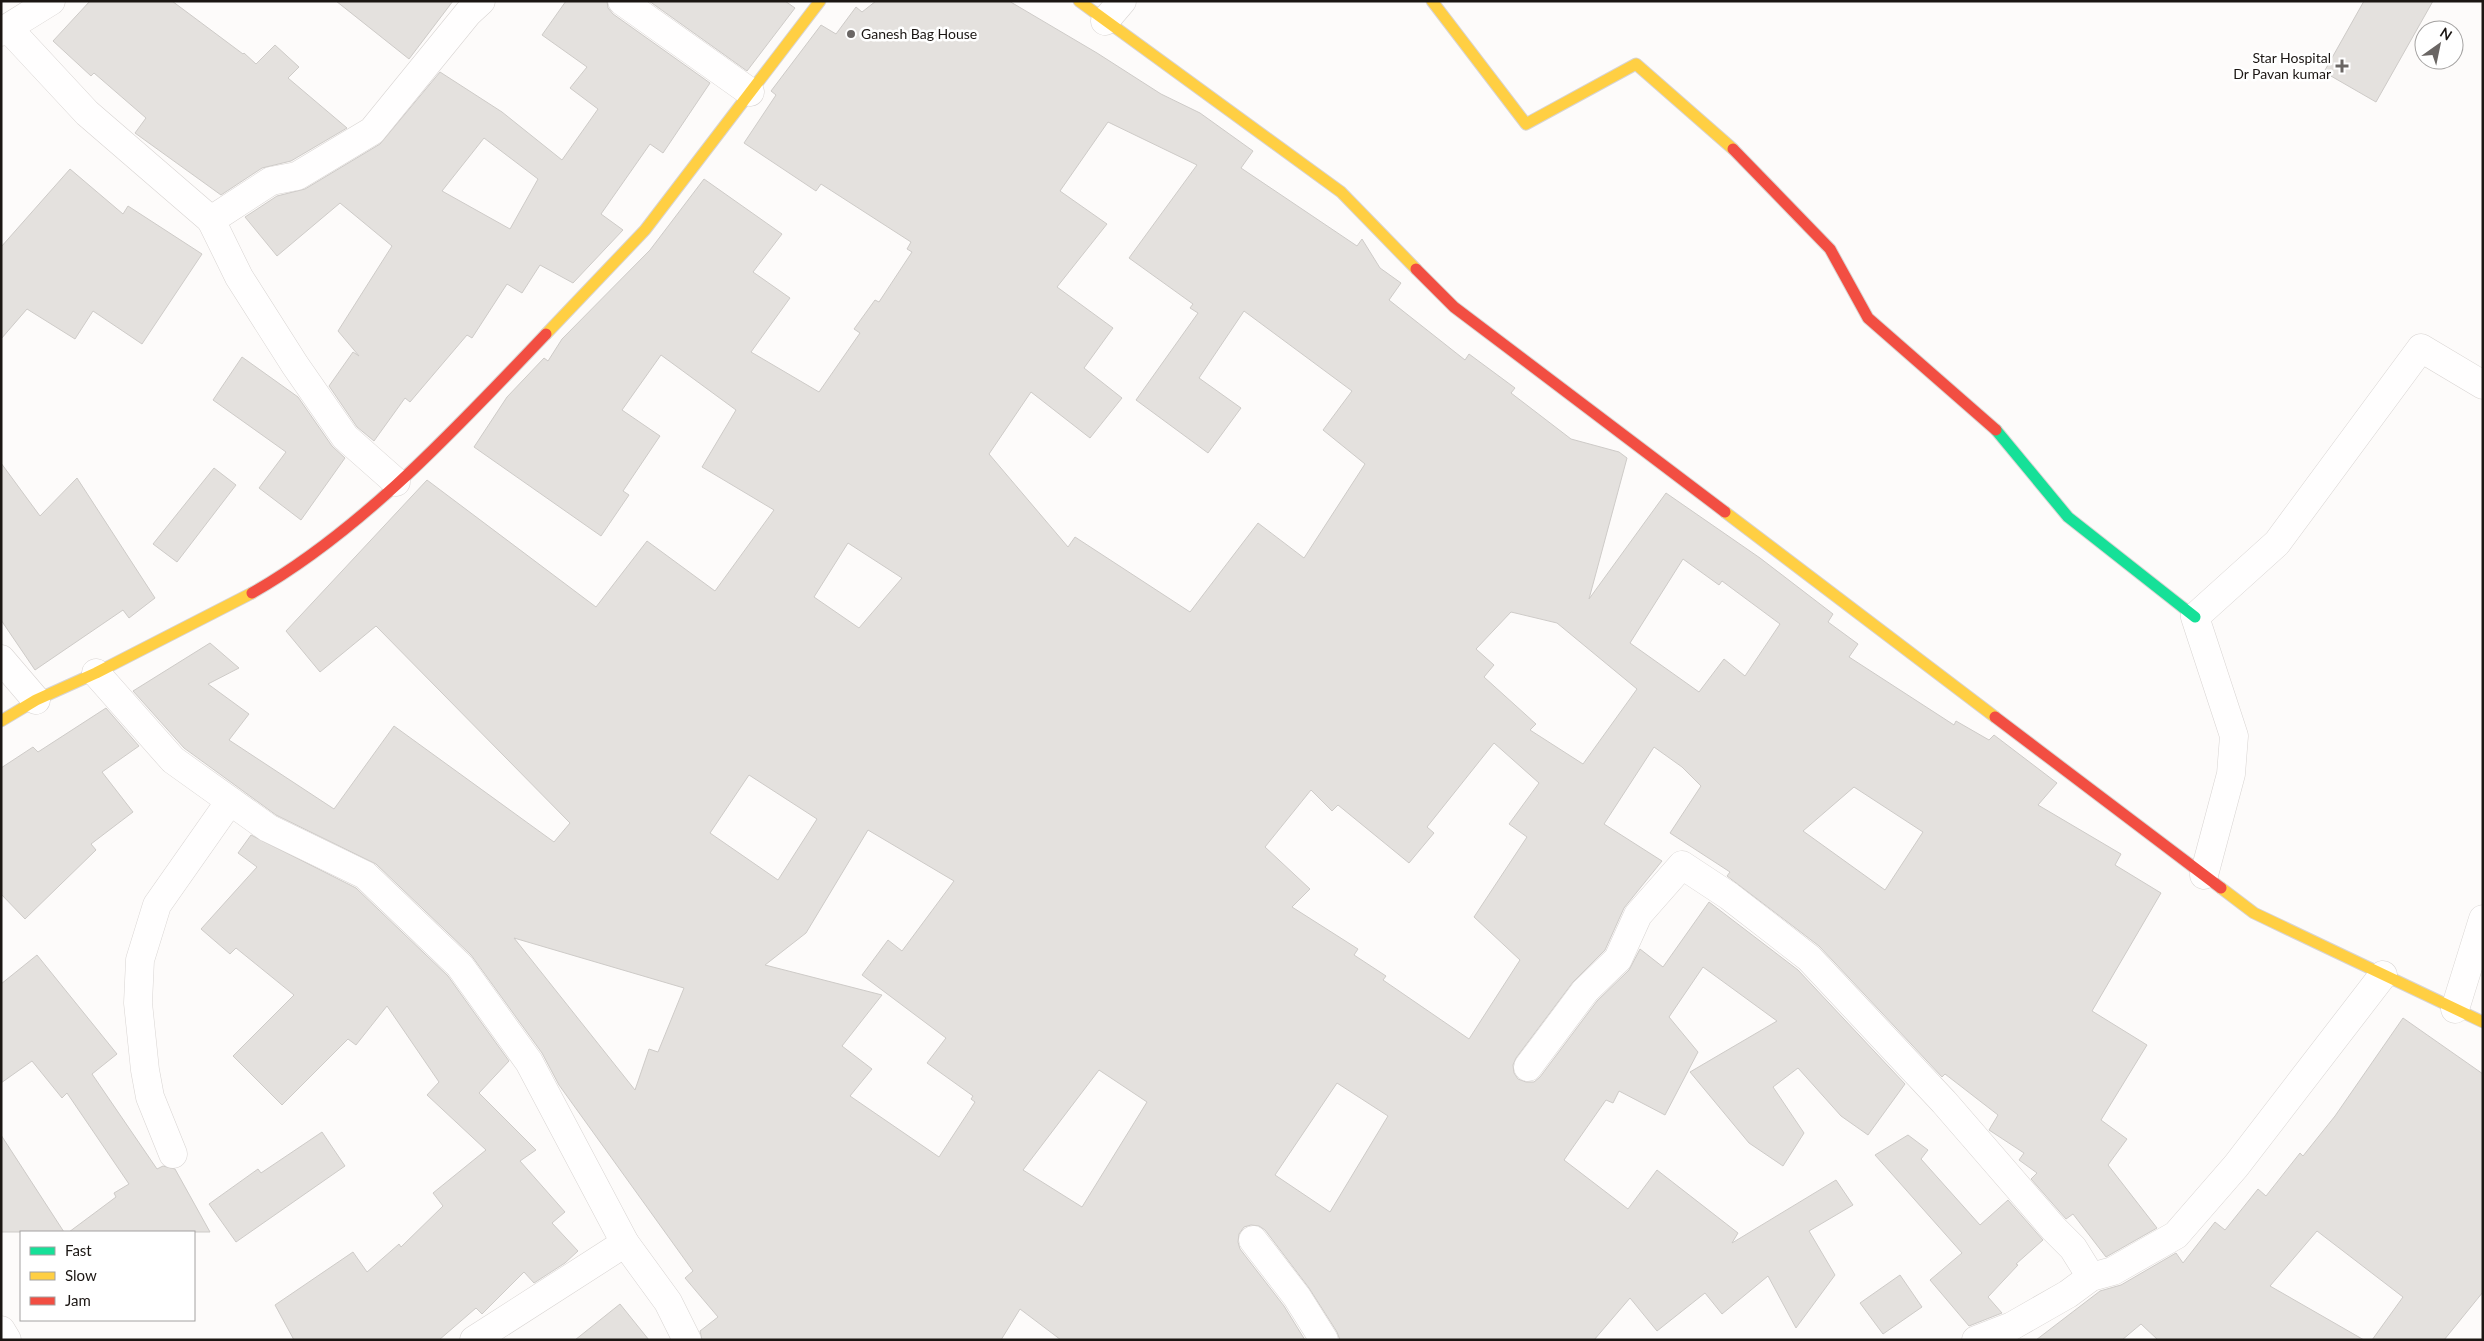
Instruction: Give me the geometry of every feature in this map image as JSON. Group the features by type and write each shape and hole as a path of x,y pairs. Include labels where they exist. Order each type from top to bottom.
{"main road":[{"path":"1,721 36,700 96,672 254,592 337,537 457,427 645,230 820,1"},
{"path":"1079,1 1114,11 1341,192 1454,307 2254,913 2483,1022"},
{"path":"1432,1 1526,124 1636,64 1730,146 1830,250 1868,318 1988,422 2068,517 2195,617"}],"street":[{"path":"51,1 5,30 87,113 211,220 239,277 295,365 345,437 396,482"},
{"path":"211,220 271,181 297,176 372,131 468,13 481,1"},
{"path":"622,1 750,92"},
{"path":"2204,875 2231,774 2234,736 2195,617 2278,543 2422,348 2483,385"},
{"path":"1,659 36,700"},
{"path":"96,672 173,760 268,828 365,875 460,966 529,1062 625,1243 668,1302 686,1340"},
{"path":"173,1154 150,1097 145,1070 138,1002 140,960 157,906 230,801"},
{"path":"1528,1066 1586,991 1618,959 1638,915 1682,865 1729,896 1809,958 1944,1102 2054,1230 2073,1248 2091,1277"},
{"path":"2455,1009 2483,919"},
{"path":"1976,1340 2012,1326 2068,1294 2091,1277 2113,1271 2176,1235 2236,1166 2383,975"},
{"path":"1253,1240 1297,1298 1324,1340"},
{"path":"474,1340 625,1243"},
{"path":"1,1330 7,1340"}],"building":[{"path":"90,1 172,1 244,53 256,64 275,45 299,67 288,78 347,128 291,161 262,168 221,195 135,133 146,118 94,73 91,76 53,41"},
{"path":"336,1 453,1 409,59"},
{"path":"566,1 607,1 608,8 613,14 710,83 663,153 650,144 601,214 623,230 573,283 540,265 522,293 507,284 472,338 467,335 410,402 405,398 374,441 357,427 329,386 353,352 359,356 338,331 392,246 340,203 277,256 245,217 277,196 305,189 380,144 440,72 502,112 562,160 598,109 570,88 587,67 542,35","holes":["484,138 538,179 510,229 442,191"]},
{"path":"649,1 785,1 795,8 747,71"},
{"path":"876,1 1009,1 1097,53 1161,94 1200,113 1253,151 1241,168 1357,246 1362,239 1380,268 1401,283 1389,300 1465,360 1469,354 1515,388 1511,393 1571,439 1619,452 1627,458 1589,599 1666,493 1760,558 1833,614 1828,622 1858,644 1849,657 1954,725 1956,721 1989,740 1994,735 2057,783 2038,805 2121,854 2115,865 2161,893 2092,1011 2147,1045 2101,1120 2127,1139 2108,1165 2157,1228 2106,1257 2073,1214 2066,1219 2031,1179 2037,1173 2019,1160 2024,1153 1989,1130 1998,1115 1945,1074 1942,1077 1819,946 1727,876 1730,872 1670,833 1701,786 1682,767 1654,747 1604,824 1662,861 1624,908 1605,950 1573,982 1516,1058 1513,1065 1514,1073 1518,1079 1526,1082 1534,1082 1540,1077 1597,1001 1629,970 1640,949 1663,967 1709,902 1798,970 1905,1084 1868,1135 1841,1116 1798,1068 1773,1087 1804,1133 1783,1166 1749,1143 1690,1072 1777,1021 1703,967 1669,1017 1698,1052 1665,1115 1619,1091 1613,1103 1606,1100 1564,1160 1628,1209 1657,1170 1738,1233 1732,1243 1836,1180 1853,1205 1809,1231 1835,1275 1796,1328 1768,1276 1722,1314 1705,1293 1657,1331 1630,1298 1594,1340 1340,1340 1337,1332 1309,1288 1265,1230 1259,1226 1251,1225 1244,1227 1239,1234 1238,1242 1240,1249 1284,1306 1305,1340 1061,1340 1020,1309 1001,1340 702,1340 700,1331 718,1317 685,1278 693,1271 559,1085 542,1053 471,955 376,864 276,815 184,748 133,691 210,643 239,668 208,684 249,714 229,740 334,809 394,726 554,842 570,823 376,626 320,672 286,631 427,480 596,607 647,541 715,591 774,510 702,467 736,410 661,355 622,410 660,436 623,491 629,495 601,536 474,447 507,397 544,358 548,361 562,339 650,250 704,179 782,234 753,272 790,298 751,352 819,392 860,333 854,329 875,300 879,302 912,252 907,249 911,242 821,184 816,191 744,143 776,95 771,91 821,25 836,34 856,7 862,12","holes":["1108,122 1197,165 1129,258 1193,304 1190,308 1198,313 1136,400 1208,453 1241,408 1199,378 1244,311 1352,391 1323,430 1365,464 1304,558 1258,523 1190,612 1075,537 1068,547 989,454 1031,392 1090,438 1122,398 1084,368 1113,328 1057,287 1107,224 1060,191","848,543 902,578 859,628 814,597","1683,559 1719,585 1722,581 1780,624 1745,676 1724,659 1699,692 1630,643","1511,612 1557,623 1637,689 1583,764 1530,730 1536,724 1484,677 1494,665 1476,649","1494,743 1539,783 1509,824 1527,837 1474,917 1520,960 1469,1039 1383,980 1386,976 1354,955 1358,949 1292,907 1310,889 1265,847 1311,790 1332,811 1338,805 1409,863 1434,833 1427,827","749,775 817,819 778,880 710,833","1854,787 1923,832 1885,890 1803,831","868,830 954,881 902,951 888,940 862,975 946,1038 927,1063 973,1096 971,1099 975,1102 939,1157 850,1096 872,1069 842,1046 882,995 765,965 806,933","514,938 684,988 658,1052 649,1049 635,1090","1099,1070 1147,1102 1082,1207 1023,1170","1337,1083 1388,1116 1330,1212 1275,1175"]},
{"path":"2364,1 2433,1 2422,20 2414,20 2414,35 2376,102 2324,72"},
{"path":"70,169 123,214 128,206 202,254 142,344 93,311 75,339 27,309 1,339 1,247"},
{"path":"242,357 298,397 332,446 345,458 301,520 259,488 286,452 213,400"},
{"path":"1,463 40,516 77,478 155,598 129,618 123,610 35,670 1,620"},
{"path":"214,468 236,485 177,562 153,544"},
{"path":"106,708 139,746 102,772 133,812 91,844 96,850 25,919 1,894 1,768 33,747 38,752"},
{"path":"251,835 356,888 448,976 509,1061 479,1093 536,1150 520,1161 565,1212 552,1223 578,1251 565,1263 534,1283 524,1272 482,1314 476,1308 439,1340 294,1340 275,1305 353,1252 367,1272 399,1244 401,1247 443,1206 433,1193 486,1150 427,1095 439,1082 387,1006 356,1045 348,1039 282,1105 233,1056 294,995 236,948 230,954 201,929 257,867 238,853"},
{"path":"37,955 117,1054 92,1074 157,1169 163,1166 175,1169 210,1232 70,1231 116,1197 114,1193 129,1184 67,1093 62,1098 32,1061 1,1083 1,984"},
{"path":"2403,1018 2483,1074 2483,1292 2444,1340 2372,1340 2403,1297 2317,1231 2270,1286 2364,1340 2158,1340 2141,1324 2122,1340 2036,1340 2100,1291 2121,1285 2176,1253 2183,1263 2215,1222 2225,1230 2258,1189 2266,1196 2300,1153 2303,1156 2335,1116"},
{"path":"322,1132 345,1166 236,1242 209,1204 258,1169 261,1173"},
{"path":"1,1135 63,1231 1,1232"},
{"path":"1908,1135 1928,1150 1921,1159 1980,1225 2008,1200 2043,1240 2016,1264 2018,1265 1988,1297 2002,1313 1969,1326 1930,1280 1962,1253 1875,1155"},
{"path":"1900,1275 1922,1307 1883,1334 1860,1303"},
{"path":"620,1304 649,1340 575,1340"}],"traffic: fast":[{"path":"1996,430 2068,517 2195,617"}],"traffic: slow":[{"path":"546,334 645,230 820,1"},
{"path":"1079,1 1341,192 1416,269"},
{"path":"1432,1 1526,124 1636,64 1733,149"},
{"path":"1725,512 1995,717"},
{"path":"1,721 36,700 96,673 252,593"},
{"path":"2221,888 2254,913 2483,1022"}],"traffic: jam":[{"path":"1733,149 1830,249 1868,318 1996,430"},
{"path":"1416,269 1454,307 1725,512"},
{"path":"252,593 293,568 371,508 444,440 546,334"},
{"path":"1995,717 2221,888"}],"place":[{"name":"Ganesh Bag House","path":"851,34"},
{"name":"Star Hospital Dr Pavan kumar","path":"2342,66"}]}
